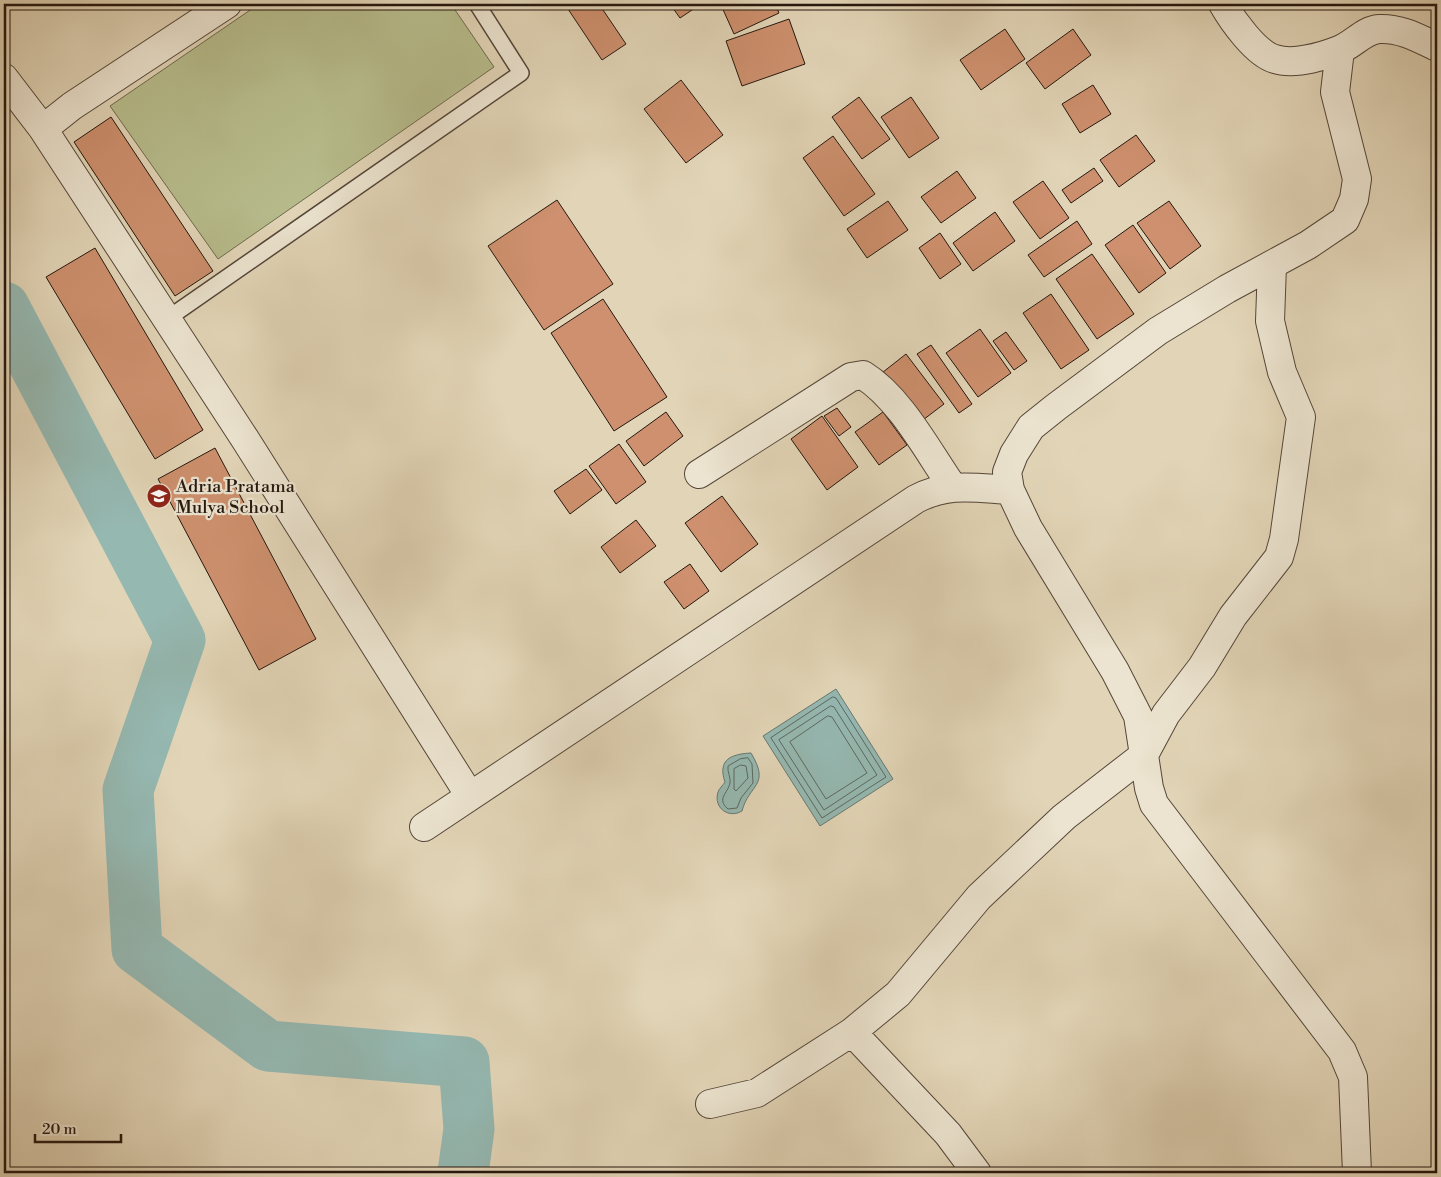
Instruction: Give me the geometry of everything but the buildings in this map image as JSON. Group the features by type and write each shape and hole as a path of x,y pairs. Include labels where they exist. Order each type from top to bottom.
{"street":[{"path":"43,129 72,106 227,4"},
{"path":"1223,4 1236,26 1274,59 1297,60 1340,50 1358,37 1378,29 1403,31 1437,47"},
{"path":"1340,50 1335,92 1357,179 1354,199 1345,220 1308,245 1158,331 1031,427 1014,454 1007,472 1010,490 1028,528 1115,671 1138,716 1149,788 1154,804 1342,1051 1352,1077 1357,1173"},
{"path":"4,78 43,129 167,319 470,796"},
{"path":"710,1104 757,1094 852,1032 898,994 979,896 1064,817 1144,754 1166,714 1202,667 1234,616 1279,557 1284,539 1301,417 1282,372 1270,321 1272,265"},
{"path":"699,474 850,377 863,375 874,382 903,415 952,486"},
{"path":"424,826 916,499 933,490 952,486 1010,490"},
{"path":"852,1032 948,1134 977,1173"}],"lane":[{"path":"167,319 521,73 477,4"}],"green space":[{"path":"259,4 451,4 494,67 218,259 110,106"}],"water":[{"path":"836,689 893,779 820,826 763,736"},
{"path":"751,753 759,772 757,784 745,802 742,811 732,814 727,813 720,807 717,798 725,782 723,768 725,763 732,757"}],"waterway":[{"path":"4,307 180,640 128,790 137,949 268,1046 464,1062 469,1129 463,1173"}],"place":[{"name":"Adria Pratama Mulya School","path":"159,496"}]}
